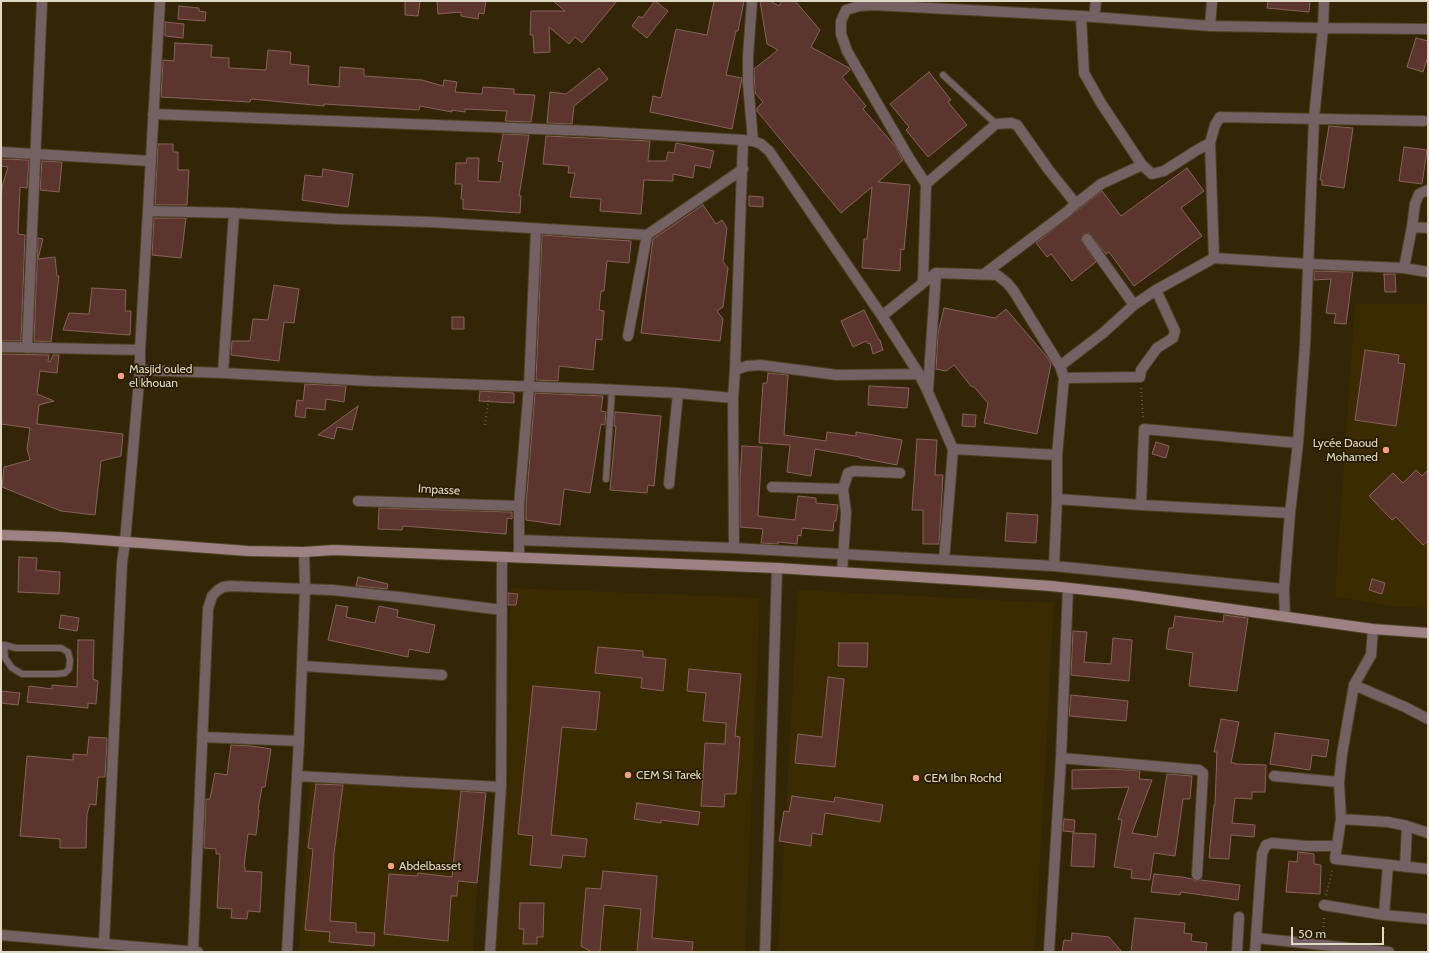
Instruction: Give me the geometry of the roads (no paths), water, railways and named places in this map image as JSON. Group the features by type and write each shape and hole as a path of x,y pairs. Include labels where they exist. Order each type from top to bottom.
{"main road":[{"path":"1,535 60,537 248,551 304,552 334,550 842,572 1068,588 1373,629 1428,634"}],"street":[{"path":"27,348 34,154 42,1"},
{"path":"104,943 122,563 140,370 160,1"},
{"path":"734,548 733,398 743,169 748,140 748,56 752,1"},
{"path":"1094,17 1096,1"},
{"path":"1210,26 1212,1"},
{"path":"1285,616 1284,589 1290,513 1298,443 1305,345 1314,118 1323,28 1324,1"},
{"path":"923,283 926,184 846,51 841,34 842,21 846,10 859,6 893,3 982,6 1081,16 1210,26 1428,29"},
{"path":"1081,16 1084,73 1101,103 1142,165 1152,174 1164,171 1210,143"},
{"path":"153,114 590,131 748,140 761,144 769,151 882,316 919,374 953,449 944,560"},
{"path":"1214,258 1210,143 1213,129 1220,117 1424,121"},
{"path":"926,184 996,124 1011,123 1017,125 1048,169 1072,199 1074,202 1073,206"},
{"path":"1,152 151,161"},
{"path":"984,274 1101,184 1142,165"},
{"path":"148,210 234,212 337,219 430,222 647,234 743,169"},
{"path":"1404,268 1415,204 1419,194 1428,190"},
{"path":"223,373 234,212"},
{"path":"1412,227 1428,228"},
{"path":"519,558 518,540 536,228"},
{"path":"628,336 647,234"},
{"path":"1087,239 1134,306"},
{"path":"1060,366 1156,290 1214,258 1404,268 1428,272"},
{"path":"882,316 936,273 997,275 1007,282 1013,290 1060,366 1064,378 1057,454 1057,499 1054,566"},
{"path":"927,390 936,273"},
{"path":"1064,378 1140,377 1141,370 1149,359 1158,348 1173,338 1175,331 1156,290"},
{"path":"1,347 140,350"},
{"path":"735,370 747,366 760,365 837,375 919,374"},
{"path":"140,370 678,393 733,398"},
{"path":"669,484 678,393"},
{"path":"1141,505 1144,429 1298,443"},
{"path":"953,449 1057,454"},
{"path":"842,572 846,513 843,489 848,473 854,471 900,473"},
{"path":"772,487 843,489"},
{"path":"1057,499 1290,513"},
{"name":"Impasse","path":"358,500 520,506"},
{"path":"518,540 734,548 1054,566 1284,589"},
{"path":"287,952 299,740 305,588 304,552"},
{"path":"490,952 501,787 502,557"},
{"path":"765,952 777,568"},
{"path":"1,935 196,952 206,635 208,609 212,596 218,590 223,587 305,588 391,596 502,610"},
{"path":"1050,952 1061,758 1068,588"},
{"path":"1373,629 1371,655 1354,685 1342,754 1339,782 1341,819 1335,859 1428,869"},
{"path":"302,666 442,675"},
{"path":"1354,685 1405,707 1428,719"},
{"path":"202,737 299,740"},
{"path":"1061,758 1199,770 1203,773 1197,875"},
{"path":"297,776 501,787"},
{"path":"1274,776 1339,782"},
{"path":"1341,819 1388,822 1428,832"},
{"path":"1404,867 1407,826"},
{"path":"1255,952 1262,854 1266,845 1272,843 1307,846 1336,846"},
{"path":"1384,915 1388,865"},
{"path":"1324,905 1384,915 1428,919"},
{"path":"1237,952 1239,917"},
{"path":"1256,938 1386,952"}],"lane":[{"path":"943,74 996,124"},
{"path":"606,479 612,390"},
{"path":"3,645 16,648 61,648 68,652 70,660 69,669 65,673 56,674 22,674 12,668 5,658 3,645"}],"place":[{"name":"Masjid ouled el khouan","path":"121,376"},
{"name":"Lycée Daoud Mohamed","path":"1386,450"},
{"name":"CEM Si Tarek","path":"628,775"},
{"name":"CEM Ibn Rochd","path":"916,778"},
{"name":"Abdelbasset","path":"391,866"}]}
